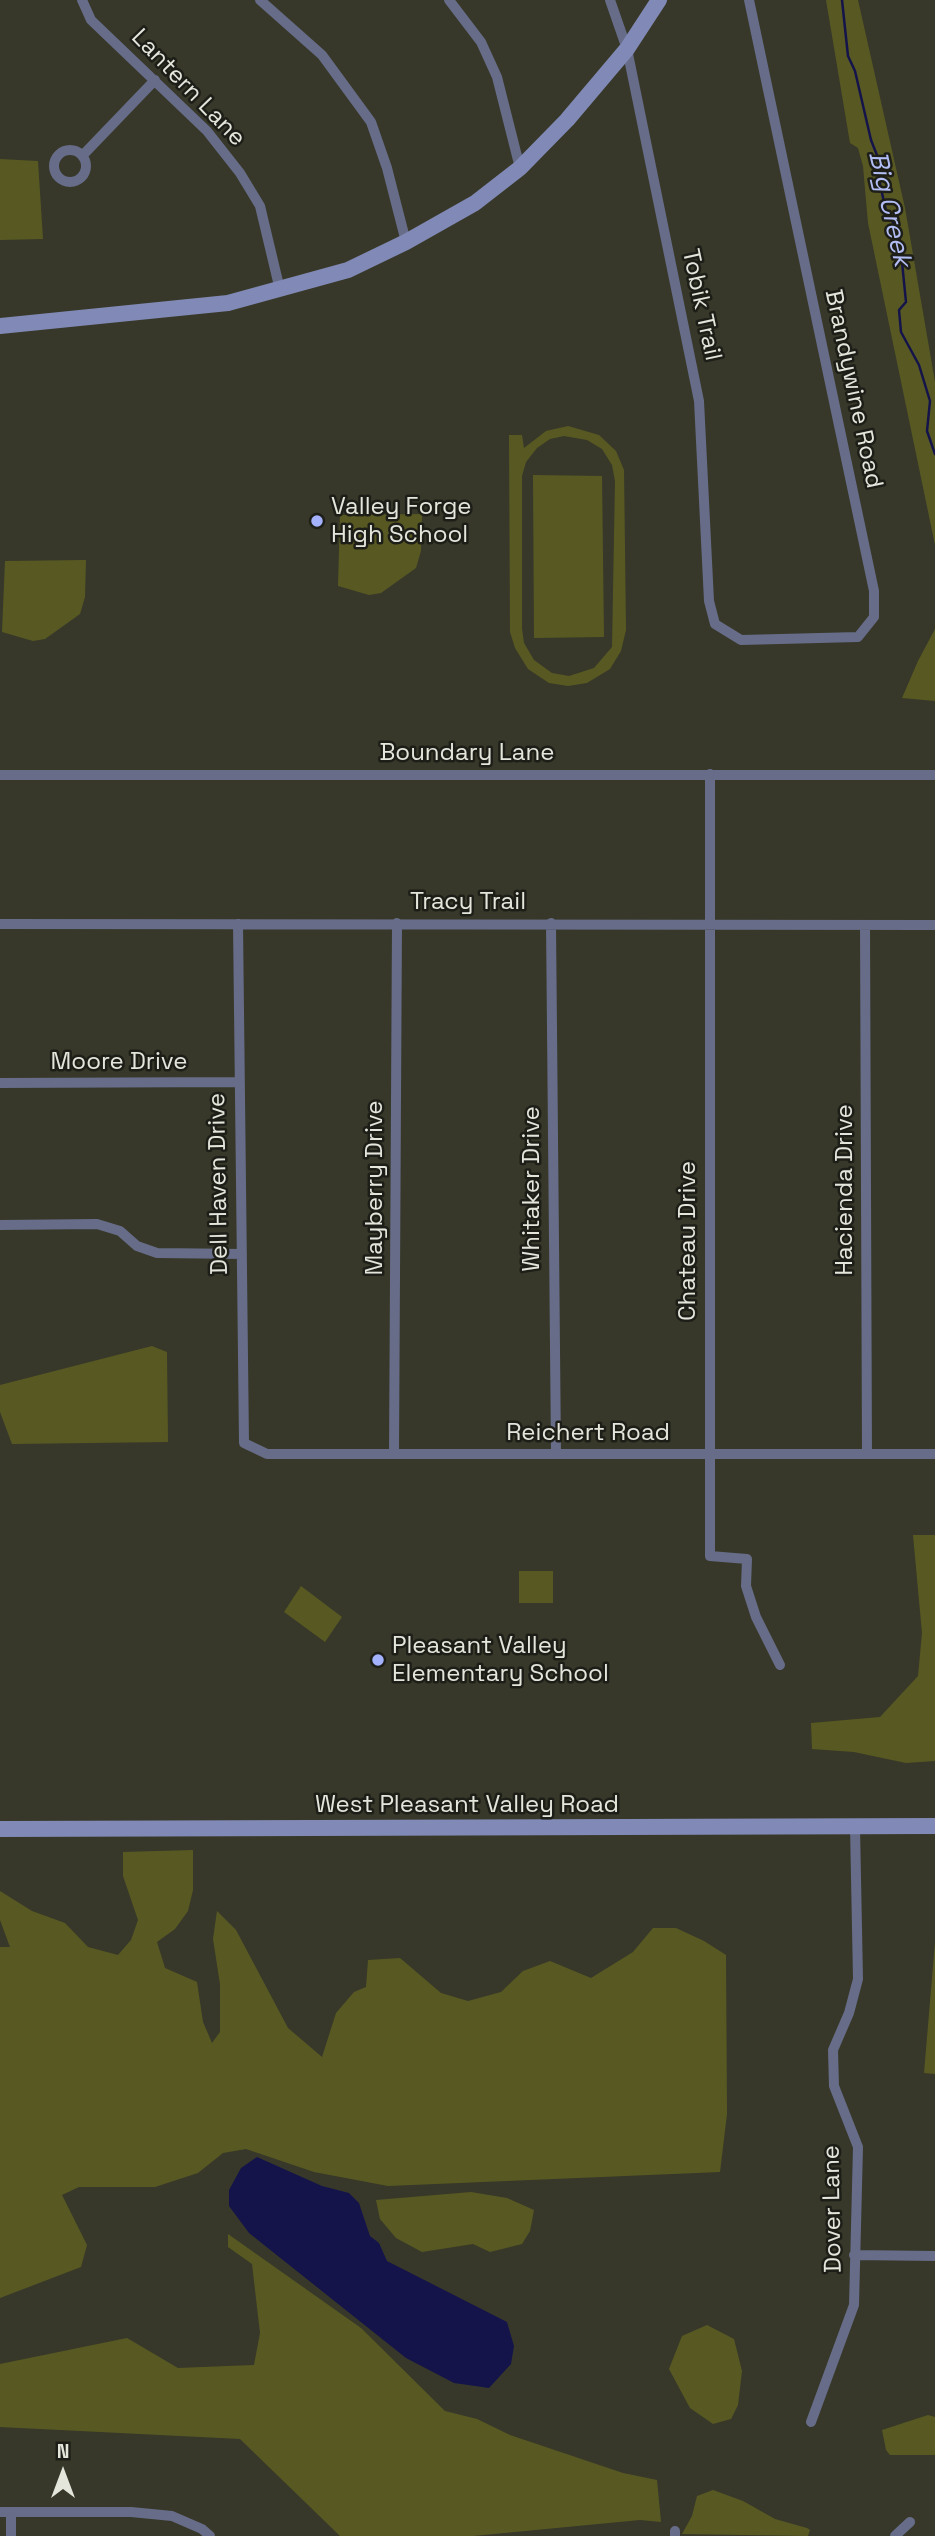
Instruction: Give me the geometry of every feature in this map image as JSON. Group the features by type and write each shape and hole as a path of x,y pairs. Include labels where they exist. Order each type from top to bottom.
{"main road":[{"path":"0,326 228,303 348,270 406,242 475,203 520,168 567,120 627,49 659,0"},
{"name":"West Pleasant Valley Road","path":"0,1829 935,1826"}],"street":[{"name":"Lantern Lane","path":"82,0 91,20 206,131 240,173 260,206 280,290"},
{"path":"260,0 322,55 371,122 387,168 406,242"},
{"path":"449,0 481,41 497,77 520,168"},
{"name":"Tobik Trail","path":"610,0 627,49 699,401 709,601 715,624"},
{"name":"Brandywine Road","path":"715,624 741,640 825,640 858,637 874,617 874,591 749,0"},
{"path":"83,155 155,80"},
{"name":"Chateau Drive","path":"710,774 710,1556 747,1559 746,1586 756,1617 780,1665"},
{"name":"Boundary Lane","path":"0,775 935,775"},
{"name":"Mayberry Drive","path":"394,1454 397,923"},
{"name":"Whitaker Drive","path":"551,923 555,1454"},
{"name":"Tracy Trail","path":"0,924 935,925"},
{"name":"Dell Haven Drive","path":"238,924 244,1443"},
{"name":"Hacienda Drive","path":"865,925 867,1454"},
{"name":"Moore Drive","path":"0,1083 238,1082"},
{"path":"0,1224 97,1224 120,1230 137,1246 157,1253 242,1254"},
{"name":"Reichert Road","path":"244,1443 267,1454 935,1454"},
{"name":"Dover Lane","path":"811,2422 855,2305 858,2147 834,2086 834,2050 849,2013 858,1979 855,1826"},
{"path":"855,2255 935,2256"},
{"path":"11,2536 5,2512 131,2512 172,2516 210,2536"},
{"path":"895,2536 910,2522"}],"shaded area":[{"path":"826,0 858,0 905,208 935,382 935,545 868,223 863,166 858,148 850,143"},
{"path":"0,159 38,161 43,239 0,240"},
{"path":"568,426 599,435 616,451 624,470 626,630 621,651 610,669 587,683 568,686 549,683 528,669 515,648 510,632 509,435 522,435 524,448 546,431","holes":["564,436 587,440 602,449 612,465 615,481 612,647 594,668 569,676 552,673 534,660 524,643 522,476 526,462 537,448 550,439"]},
{"path":"533,475 602,476 604,637 534,638"},
{"path":"422,514 421,551 416,568 381,593 369,595 338,586 340,515"},
{"path":"86,560 85,597 80,614 45,639 33,641 2,632 5,561"},
{"path":"935,629 935,701 902,698 918,661"},
{"path":"152,1346 167,1352 168,1442 12,1444 0,1412 0,1385"},
{"path":"913,1535 935,1535 935,1761 906,1763 854,1752 812,1749 811,1723 880,1717 918,1676 922,1633"},
{"path":"519,1571 553,1571 553,1603 519,1603"},
{"path":"301,1586 342,1617 325,1642 284,1612"},
{"path":"193,1850 193,1890 188,1911 175,1929 157,1942 165,1968 197,1982 203,2022 212,2043 220,2032 220,1984 213,1939 217,1911 236,1930 288,2028 322,2057 336,2013 354,1992 366,1987 368,1960 400,1958 441,1993 468,2001 501,1992 523,1971 550,1961 591,1978 633,1952 653,1928 676,1928 704,1941 726,1955 727,2114 720,2172 388,2186 314,2172 246,2149 223,2153 198,2173 155,2187 79,2187 62,2195 87,2245 81,2267 0,2298 0,1947 10,1947 0,1920 0,1891 32,1911 65,1923 88,1947 118,1955 131,1940 138,1920 123,1876 123,1852"},
{"path":"935,1942 935,2074 924,2073"},
{"path":"257,2157 322,2186 349,2193 359,2203 370,2236 379,2243 387,2261 507,2322 514,2346 511,2364 489,2388 454,2383 406,2358 249,2233 229,2206 229,2190 241,2168"},
{"path":"471,2192 507,2198 534,2210 530,2231 522,2244 490,2252 473,2244 422,2252 396,2238 380,2219 376,2200"},
{"path":"228,2234 361,2328 445,2411 477,2419 510,2435 623,2473 657,2480 661,2522 640,2520 473,2536 340,2536 240,2439 0,2427 0,2364 127,2338 178,2368 254,2365 260,2333 252,2264 228,2247"},
{"path":"707,2325 734,2339 742,2371 738,2405 731,2419 713,2424 690,2408 669,2369 682,2336"},
{"path":"928,2415 935,2417 935,2455 890,2455 886,2450 882,2430"},
{"path":"713,2490 743,2501 775,2519 807,2528 810,2530 808,2536 682,2534 692,2516 697,2496"}],"waterway":[{"name":"Big Creek","path":"842,0 848,56 855,71 871,140 880,163 880,184 886,211 899,232 906,302 899,310 901,332 919,365 930,401 927,431 935,454"}],"place":[{"name":"Valley Forge High School","path":"317,521"},
{"name":"Pleasant Valley Elementary School","path":"378,1660"}]}
